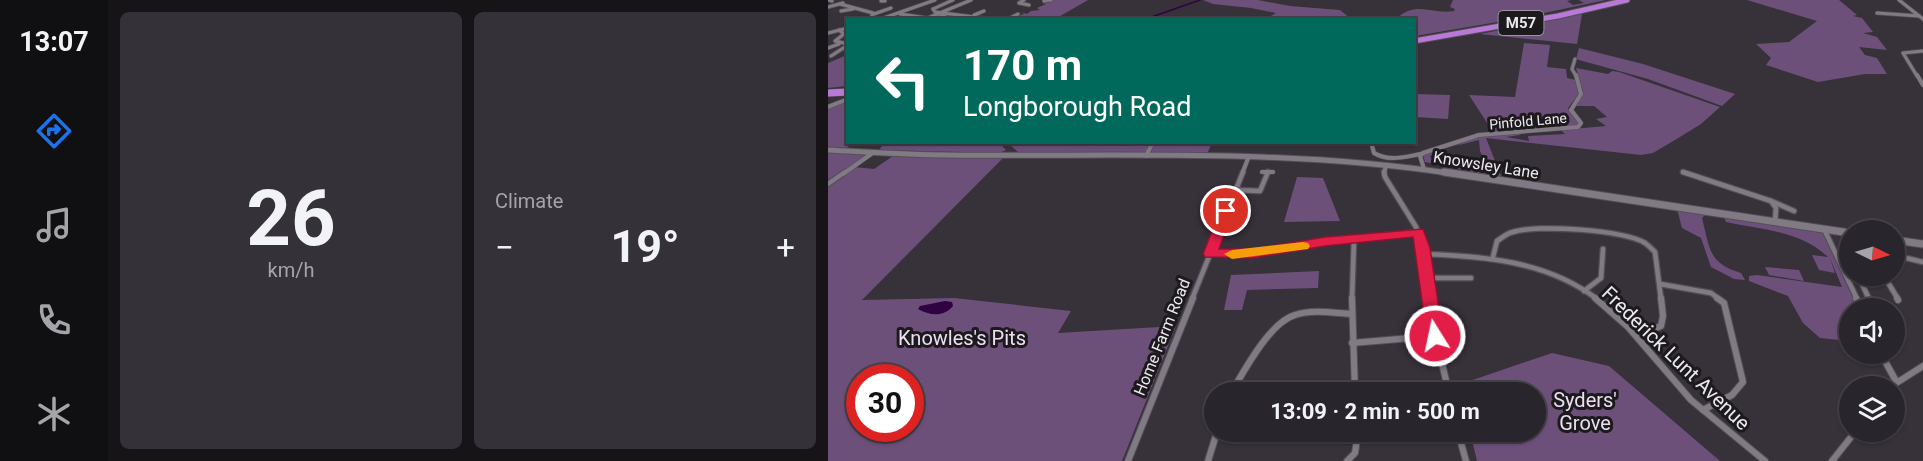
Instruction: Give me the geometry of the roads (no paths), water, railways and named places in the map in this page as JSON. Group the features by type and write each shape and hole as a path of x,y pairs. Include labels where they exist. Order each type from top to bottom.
{"highway":[{"name":"M57","path":"1416,39 1554,14 1614,0"},
{"name":"M57","path":"1416,39 1558,16 1627,0"},
{"path":"828,92 846,90"}],"main road":[{"name":"Knowsley Lane","path":"828,150 1249,156 1386,165 1839,231"},
{"path":"1905,242 1923,244"}],"street":[{"path":"883,18 935,0"},
{"path":"927,11 953,0"},
{"path":"927,18 971,0"},
{"path":"1024,0 1019,3 1029,5"},
{"path":"1899,0 1923,20"},
{"path":"828,7 842,3 853,9"},
{"path":"843,11 853,9 874,14 892,8"},
{"path":"933,10 985,18"},
{"path":"972,16 984,11"},
{"path":"1877,12 1918,16"},
{"path":"936,18 947,13"},
{"path":"871,18 874,14"},
{"path":"897,14 919,18"},
{"path":"1010,18 1018,14"},
{"path":"828,33 846,28"},
{"path":"840,30 844,34 835,41 846,44"},
{"path":"829,49 842,43"},
{"path":"829,55 846,45"},
{"path":"1923,51 1903,53 1923,85"},
{"path":"829,55 836,56"},
{"name":"Pinfold Lane","path":"1421,154 1479,135 1578,127 1581,123 1572,110 1581,94 1575,72 1572,69 1575,59"},
{"path":"828,107 846,100"},
{"path":"1146,156 1151,144"},
{"path":"1372,144 1374,153 1382,158 1392,159 1421,154 1424,169"},
{"path":"828,184 874,152"},
{"name":"Home Farm Road","path":"1128,461 1249,156"},
{"path":"1386,165 1385,177 1418,232 1435,336 1446,382"},
{"path":"1235,190 1259,193 1270,172 1262,172"},
{"path":"1683,172 1771,201 1794,211"},
{"path":"1771,201 1776,208 1775,222"},
{"path":"1493,258 1494,244 1500,237 1538,227 1565,228 1644,242 1655,252 1663,316 1661,326 1637,336"},
{"path":"1824,229 1839,258"},
{"path":"1210,254 1253,254 1418,232"},
{"path":"1354,240 1351,314 1354,382"},
{"path":"1584,291 1601,278 1603,249"},
{"name":"Frederick Lunt Avenue","path":"1423,254 1493,258 1528,266 1584,291 1609,309 1637,336 1682,390 1703,410 1765,461"},
{"path":"1905,259 1923,262"},
{"path":"1426,278 1471,278"},
{"path":"1660,284 1711,293 1724,303 1743,382 1735,393 1703,410"},
{"path":"1237,382 1281,322 1291,316 1351,314"},
{"path":"1352,343 1435,336"},
{"path":"1905,376 1923,366"},
{"path":"1209,461 1214,442"},
{"path":"1347,461 1355,453 1357,442"},
{"path":"1461,442 1466,461"},
{"path":"1832,461 1847,442"}],"waterway":[{"path":"1149,18 1200,0"}],"park label":[{"name":"Knowles's Pits","path":"962,338"},
{"name":"Syders' Grove","path":"1585,412"}]}
